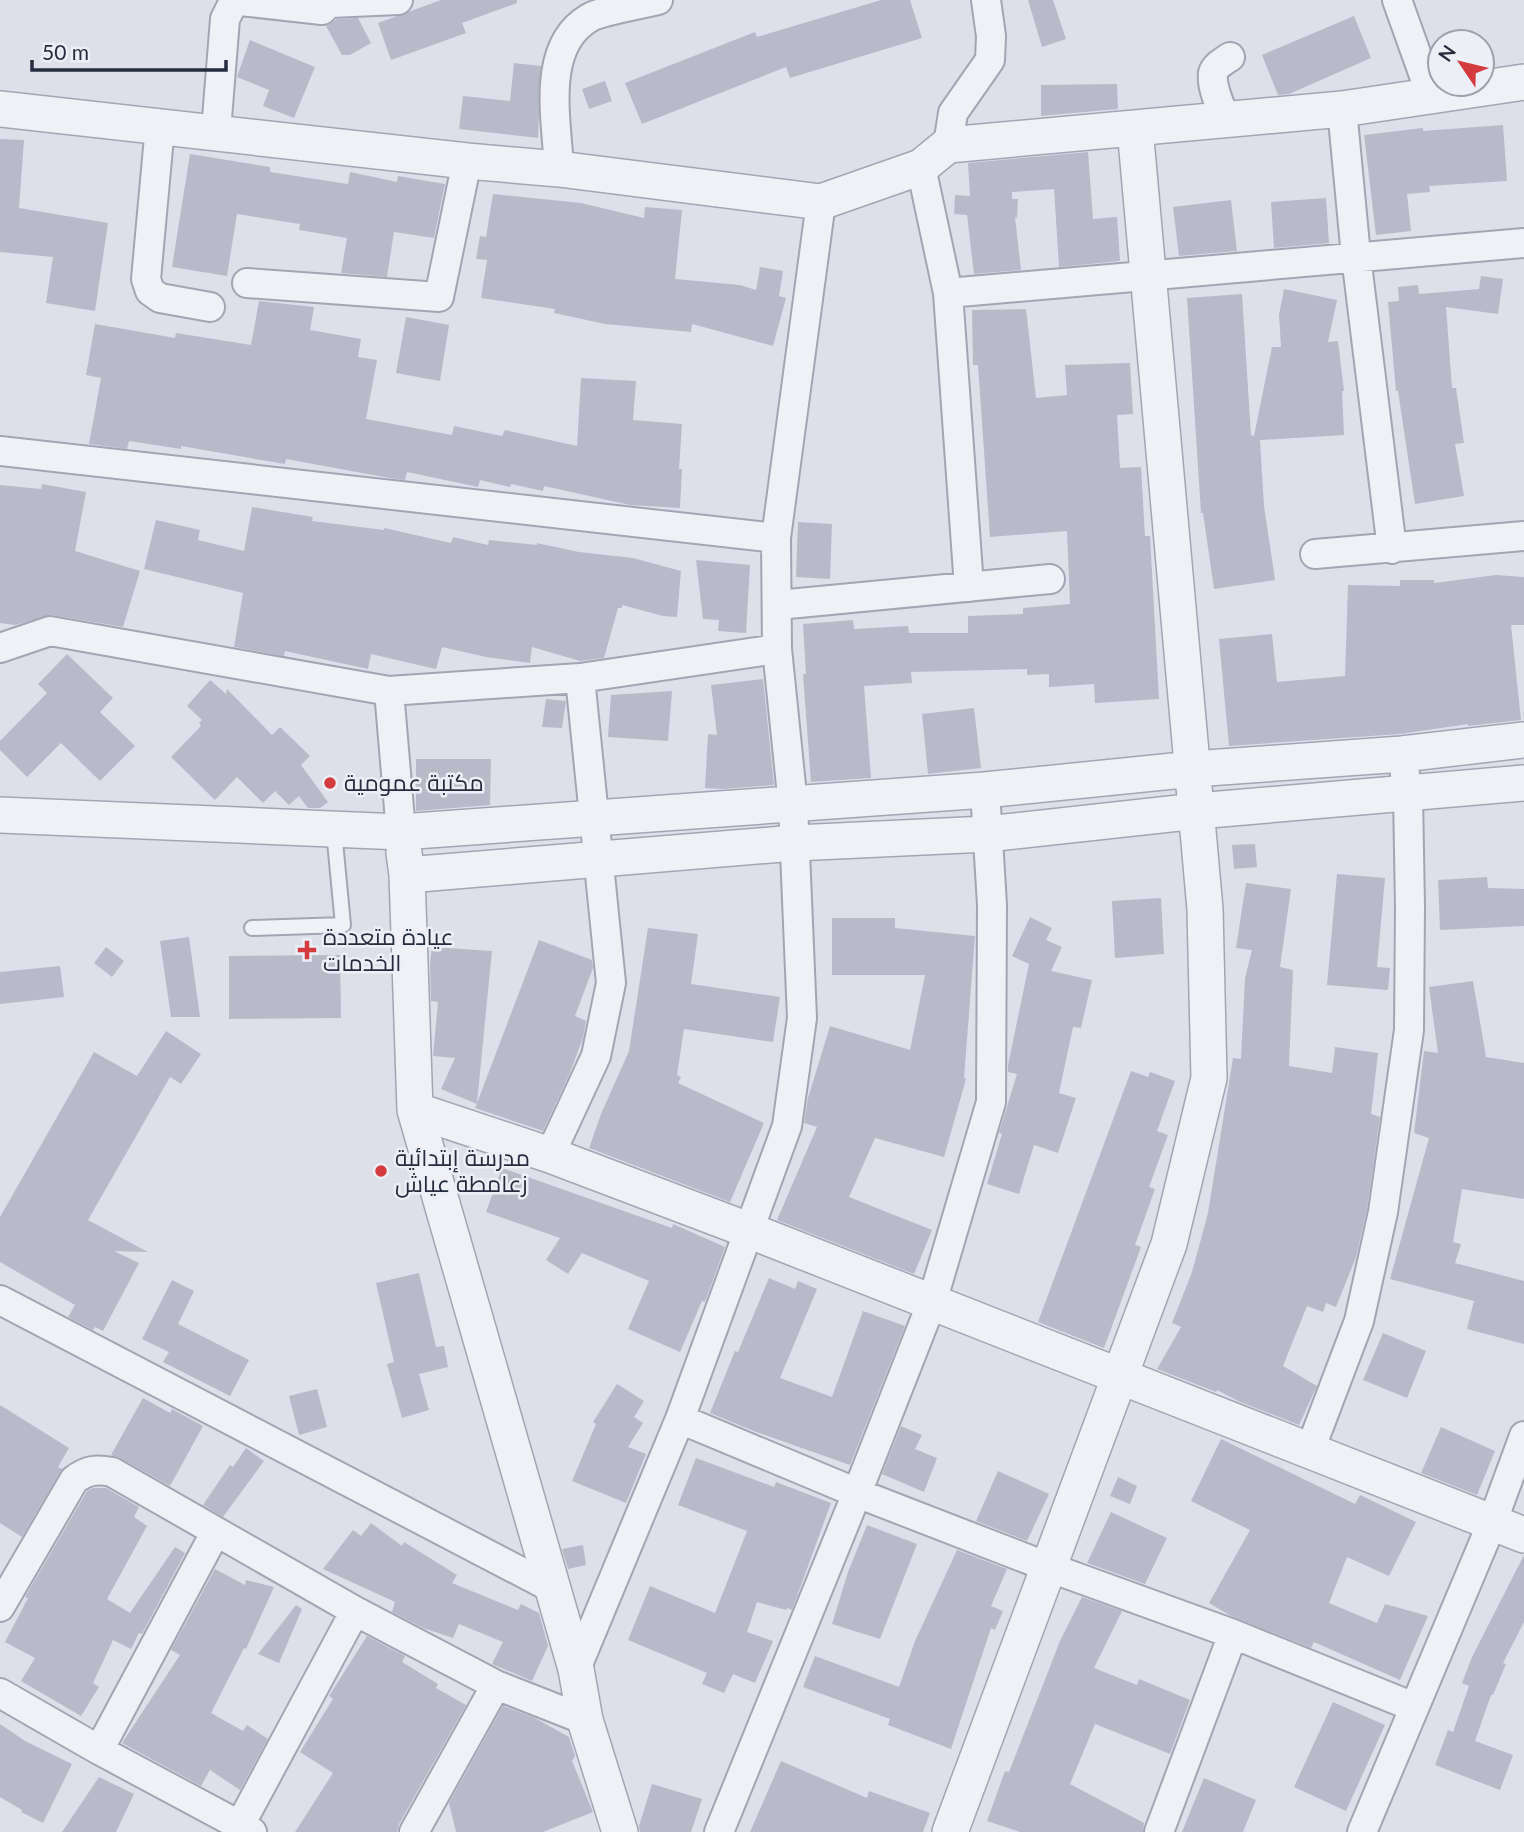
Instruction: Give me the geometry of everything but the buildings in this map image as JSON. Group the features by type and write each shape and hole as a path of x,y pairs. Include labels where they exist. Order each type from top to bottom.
{"street":[{"path":"216,131 225,19 232,5 240,1 322,10 331,1 398,0"},
{"path":"559,169 555,74 561,50 573,32 591,17 658,0"},
{"path":"948,145 953,113 990,60 991,36 986,0"},
{"path":"1397,0 1426,81"},
{"path":"1226,120 1216,93 1213,73 1218,65 1230,57"},
{"path":"1496,86 1524,82"},
{"path":"0,108 559,169 821,202 921,167 948,145 1342,109 1426,96"},
{"path":"1342,109 1356,256 1392,549"},
{"path":"160,126 146,279 150,291 160,298 211,307"},
{"path":"950,1832 1169,1244 1209,1078 1205,909 1135,128"},
{"path":"247,282 439,297 467,161"},
{"path":"921,167 948,293 969,587"},
{"path":"576,1669 680,1419 787,1126 802,1018 793,805 777,649 776,538 821,202"},
{"path":"948,293 1524,243"},
{"path":"0,451 776,538"},
{"path":"1315,554 1524,536"},
{"path":"778,605 1050,579"},
{"path":"0,648 50,631 389,691 580,678 777,649"},
{"path":"550,1155 596,1056 611,983 580,678"},
{"path":"389,691 407,875 415,1110 576,1669 585,1720 620,1832"},
{"path":"0,815 401,832 985,790 1193,769 1402,754 1524,740"},
{"path":"1310,1450 1359,1321 1382,1212 1409,1030 1408,794 1402,754"},
{"path":"407,875 795,843 987,834 1197,811 1524,783"},
{"path":"719,1832 932,1302 991,1102 992,905 985,790"},
{"path":"415,1110 550,1155 748,1230 1524,1535"},
{"path":"0,1300 552,1588"},
{"path":"680,1419 857,1493 1048,1567 1233,1634 1414,1707"},
{"path":"1362,1832 1492,1523 1524,1436"},
{"path":"0,1607 74,1480 85,1472 97,1469 112,1472 355,1611 495,1685 585,1720"},
{"path":"100,1750 215,1533"},
{"path":"0,1693 246,1829 355,1611"},
{"path":"1159,1832 1233,1634"},
{"path":"414,1832 495,1685"}],"lane":[{"path":"252,928 343,925 334,831"}],"place":[{"name":"مكتبة عمومية","path":"330,783"},
{"name":"عيادة متعددة الخدمات","path":"307,950"},
{"name":"مدرسة إبتدائية زعامطة عياش","path":"381,1171"}]}
